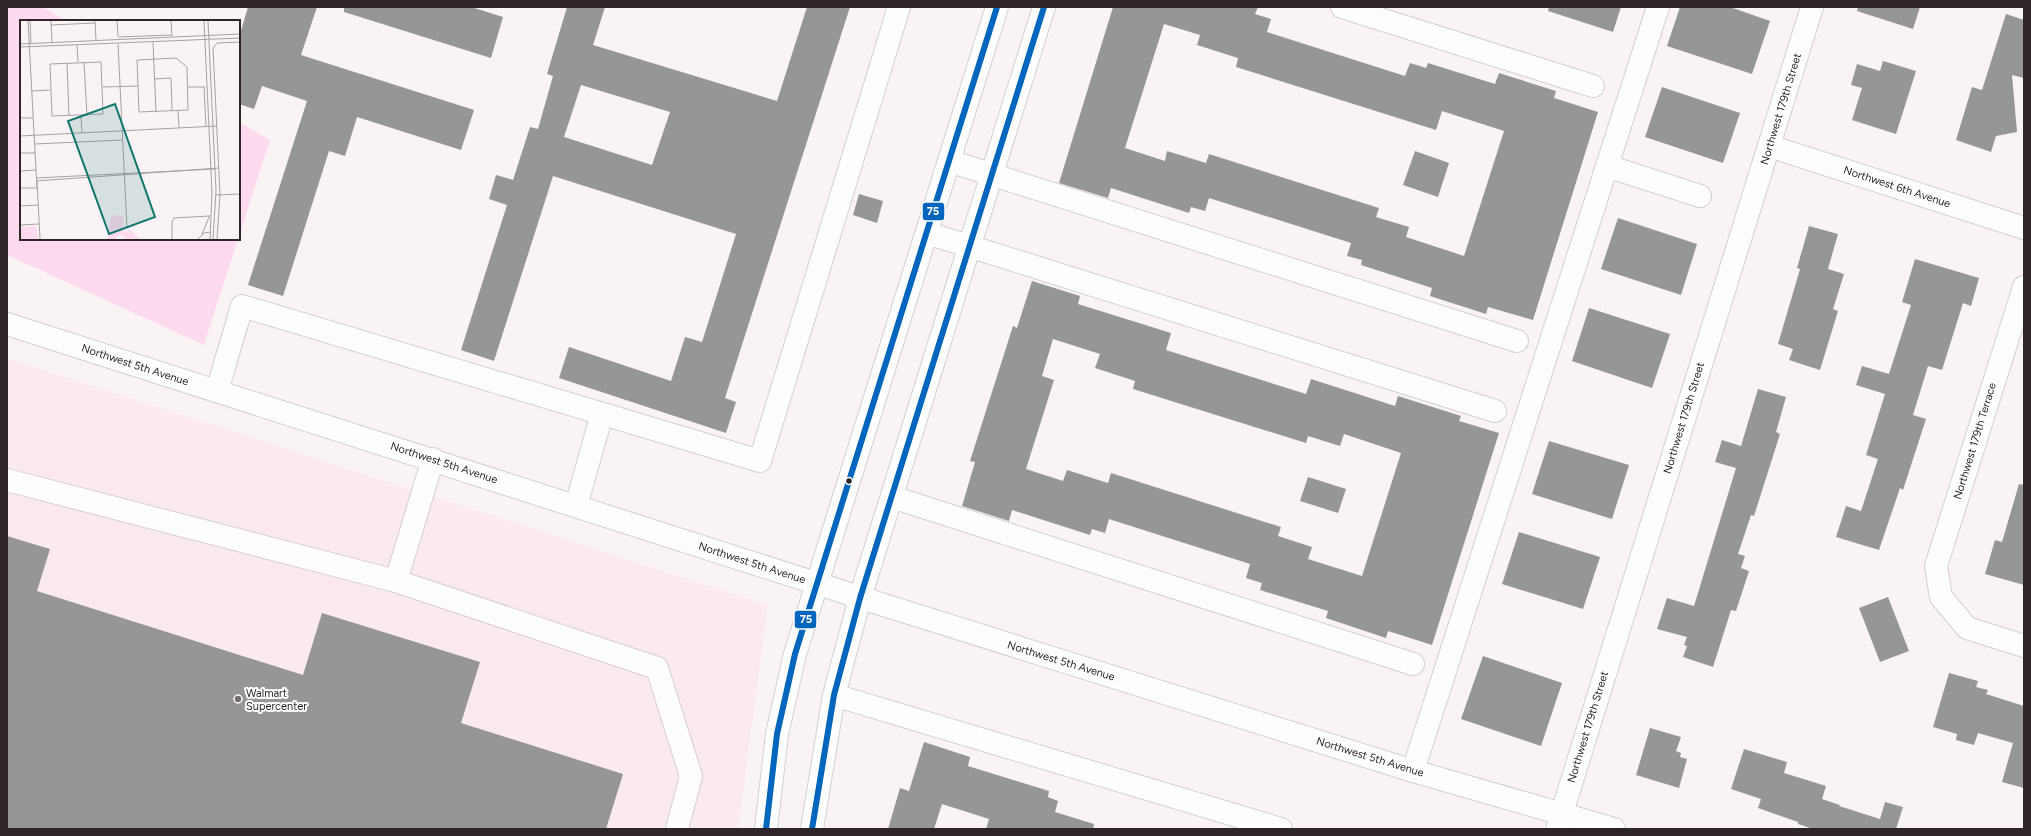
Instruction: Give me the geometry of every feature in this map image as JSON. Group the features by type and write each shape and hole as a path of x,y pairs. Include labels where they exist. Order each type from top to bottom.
{"street":[{"path":"217,391 242,306 760,461 899,7"},
{"path":"766,829 778,734 785,695 817,584 997,7"},
{"path":"812,829 834,695 860,598 1044,7"},
{"path":"1342,7 1593,86"},
{"path":"1413,771 1658,7"},
{"name":"Northwest 179th Street","path":"1559,821 1812,7"},
{"name":"Northwest 6th Avenue","path":"1769,146 2024,228"},
{"path":"949,161 1517,341"},
{"path":"1607,166 1700,196"},
{"path":"927,233 1495,410"},
{"name":"Northwest 179th Terrace","path":"2024,287 2017,329 1936,566 1941,597 1967,628 2024,646"},
{"name":"Northwest 5th Avenue","path":"7,324 433,459 860,598 1413,771 1559,821 1614,829"},
{"path":"576,506 602,414"},
{"path":"396,581 433,459"},
{"path":"7,480 396,581 657,668 691,776 677,829"},
{"path":"892,497 1413,664"},
{"path":"834,695 1281,829"}],"shaded area":[{"path":"7,7 42,7 64,20 20,20 20,240 238,240 204,345 7,255"},
{"path":"240,123 270,140 240,233"},
{"path":"7,358 768,605 738,829 7,829"}],"building":[{"path":"248,7 317,7 301,55 474,110 461,150 357,117 345,156 329,151 283,296 248,285 307,101 262,86 254,109 240,104 240,34"},
{"path":"344,7 471,7 503,17 491,58 344,12"},
{"path":"567,7 605,7 593,45 777,101 807,7 850,7 725,398 736,402 726,433 559,378 569,347 671,381 685,337 702,342 736,234 553,176 494,361 461,350 507,205 489,199 496,175 513,180 530,127 538,129 553,76 547,74","holes":["581,85 670,112 652,165 564,137"]},
{"path":"1113,7 1258,7 1255,14 1271,19 1267,32 1405,76 1410,63 1426,68 1428,63 1495,84 1499,73 1556,91 1554,98 1598,112 1533,320 1488,307 1486,314 1430,296 1432,288 1361,265 1362,260 1347,256 1351,243 1209,198 1205,211 1191,207 1189,213 1111,188 1108,198 1059,183","holes":["1164,24 1200,35 1197,45 1238,58 1236,67 1436,130 1442,111 1504,131 1464,256 1406,237 1409,227 1376,217 1379,208 1209,154 1206,163 1167,151 1165,161 1125,148"]},
{"path":"1549,7 1621,7 1613,32 1548,11"},
{"path":"1680,7 1730,7 1770,21 1752,74 1667,46"},
{"path":"1858,7 1920,7 1913,29 1857,11"},
{"path":"2006,14 2024,20 2024,78 2012,75 2017,132 1996,136 1991,152 1956,140 1972,87 1982,90"},
{"path":"1883,61 1916,71 1896,134 1852,120 1862,88 1851,85 1857,64 1880,71"},
{"path":"1662,87 1740,113 1723,163 1645,137"},
{"path":"1415,151 1449,163 1438,197 1403,185"},
{"path":"859,194 883,201 877,223 853,215"},
{"path":"1618,218 1697,244 1681,295 1601,269"},
{"path":"1809,226 1838,234 1828,269 1844,274 1833,309 1838,311 1820,370 1789,360 1793,349 1778,344 1800,269 1797,268"},
{"path":"1915,259 1979,278 1971,306 1963,303 1942,370 1928,366 1913,415 1926,419 1903,490 1900,488 1879,550 1836,537 1846,506 1861,511 1878,459 1866,455 1885,394 1856,385 1862,366 1889,374 1911,305 1902,302"},
{"path":"1032,281 1080,296 1078,304 1171,333 1166,350 1306,394 1311,379 1395,406 1398,396 1461,416 1459,421 1499,433 1432,645 1388,631 1386,638 1326,618 1328,611 1260,590 1262,583 1246,578 1250,564 1109,519 1105,533 1092,529 1090,535 1012,510 1009,521 962,506 975,462 970,461 1013,326 1017,328","holes":["1053,339 1100,354 1095,368 1135,381 1133,389 1306,443 1308,436 1340,446 1344,434 1401,453 1362,576 1308,559 1312,547 1278,536 1281,527 1111,473 1108,483 1067,470 1063,481 1026,469 1054,380 1042,376"]},
{"path":"1589,308 1670,334 1652,388 1572,361"},
{"path":"1758,389 1786,397 1776,432 1780,434 1754,516 1751,515 1738,554 1745,556 1741,568 1749,571 1736,611 1731,610 1713,667 1683,657 1687,646 1684,645 1687,637 1657,629 1667,598 1694,606 1736,468 1715,462 1722,440 1741,446"},
{"path":"1549,441 1629,465 1612,519 1532,494"},
{"path":"1308,477 1346,489 1338,513 1300,501"},
{"path":"2019,484 2024,485 2024,585 1985,574 1995,540 2002,542"},
{"path":"1519,532 1600,557 1583,609 1502,584"},
{"name":"Walmart Supercenter","path":"7,536 50,549 37,591 303,675 322,613 480,662 461,723 623,774 606,829 7,829"},
{"path":"1888,597 1909,651 1880,662 1859,608"},
{"path":"1483,656 1562,683 1541,746 1461,719"},
{"path":"1949,673 1978,681 1976,687 1988,690 1986,694 2024,706 2024,788 2002,782 2013,743 1978,733 1974,745 1956,740 1957,734 1933,727"},
{"path":"1650,728 1681,737 1676,751 1681,753 1680,757 1687,759 1679,788 1636,775"},
{"path":"924,742 970,757 968,766 1049,791 1048,797 1058,801 1055,812 1094,824 1093,829 986,829 989,819 942,804 934,829 888,829 900,788 909,791"},
{"path":"1744,749 1787,762 1784,773 1826,786 1822,799 1840,805 1839,806 1880,819 1885,802 1903,807 1896,829 1813,829 1758,808 1761,799 1731,789"}],"transit line":[{"name":"75","path":"766,829 777,734 795,654 997,7"},
{"name":"75","path":"812,829 834,695 860,598 1044,7"}],"place":[{"name":"Walmart Supercenter","path":"238,699"}]}
